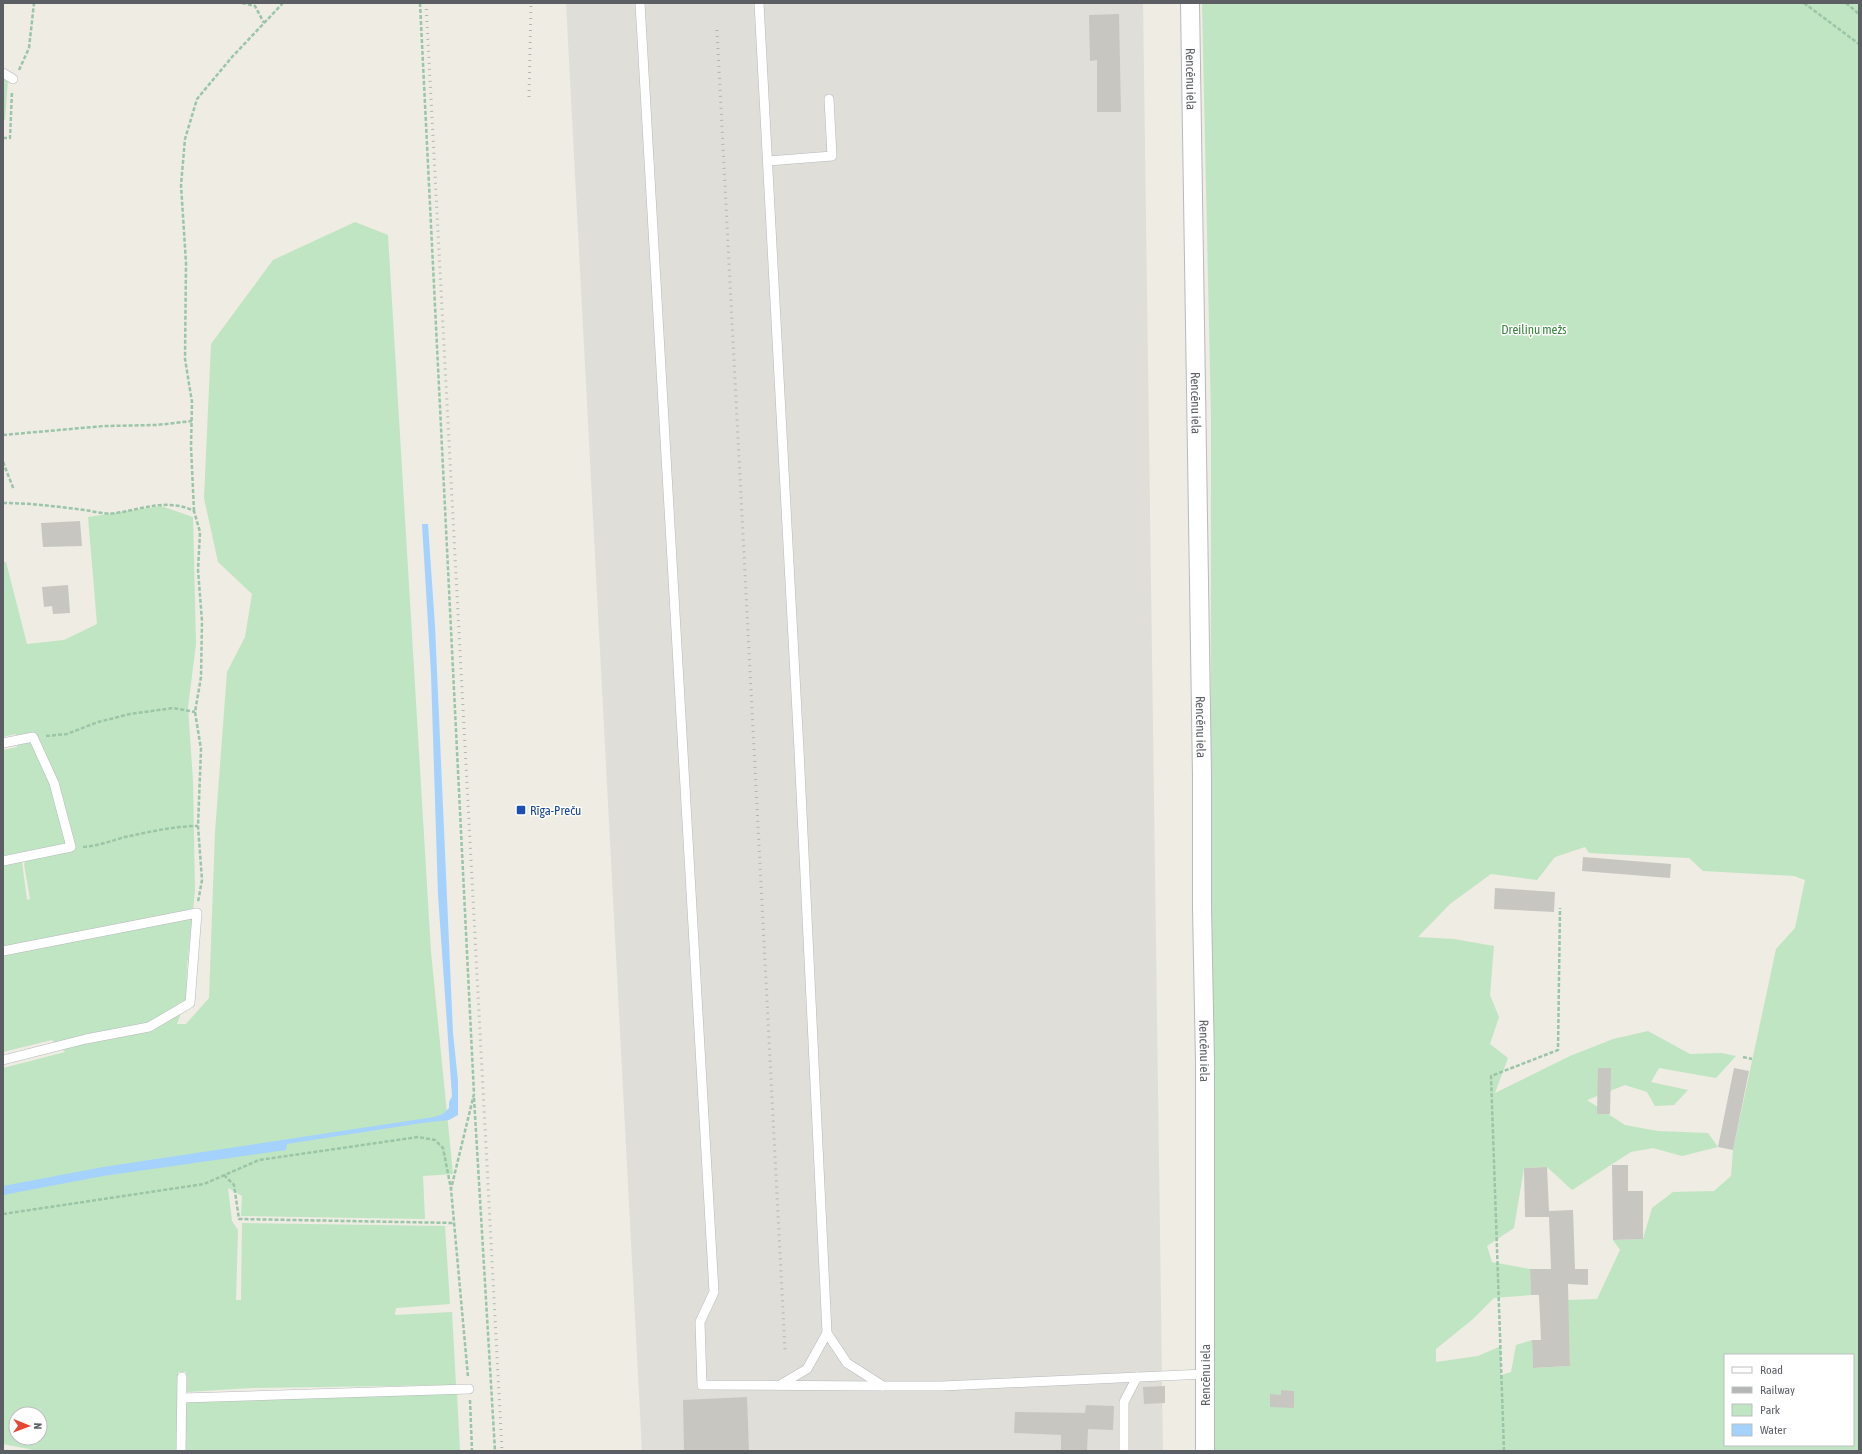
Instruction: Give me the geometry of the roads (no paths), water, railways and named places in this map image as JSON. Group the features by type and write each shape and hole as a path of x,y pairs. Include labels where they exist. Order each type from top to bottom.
{"street":[{"name":"Rencēnu iela","path":"1190,3 1205,1062 1205,1451"}],"lane":[{"path":"640,3 714,1292 700,1322 702,1385 942,1386 1205,1374"},
{"path":"759,3 799,750 827,1333 807,1369 779,1385"},
{"path":"3,73 13,79"},
{"path":"768,161 832,156 829,100"},
{"path":"3,743 33,736 54,784 71,847 3,861"},
{"path":"3,951 196,913 190,1003 149,1027 86,1039 3,1060"},
{"path":"827,1333 848,1363 883,1386"},
{"path":"181,1451 183,1398 182,1377"},
{"path":"1124,1451 1124,1402 1137,1377"},
{"path":"183,1398 469,1389"}],"water":[{"path":"422,524 428,524 435,626 453,1033 458,1081 458,1115 449,1120 287,1144 286,1150 103,1176 3,1195 3,1186 103,1167 434,1117 443,1114 449,1108 449,1102 452,1096 438,895 431,674"}],"railway":[{"path":"426,3 502,1451"},
{"path":"529,97 531,3"},
{"path":"717,30 785,1350"}],"place":[{"name":"Rīga-Preču","path":"521,810"}],"park label":[{"name":"Dreiliņu mežs","path":"1534,329"}]}
